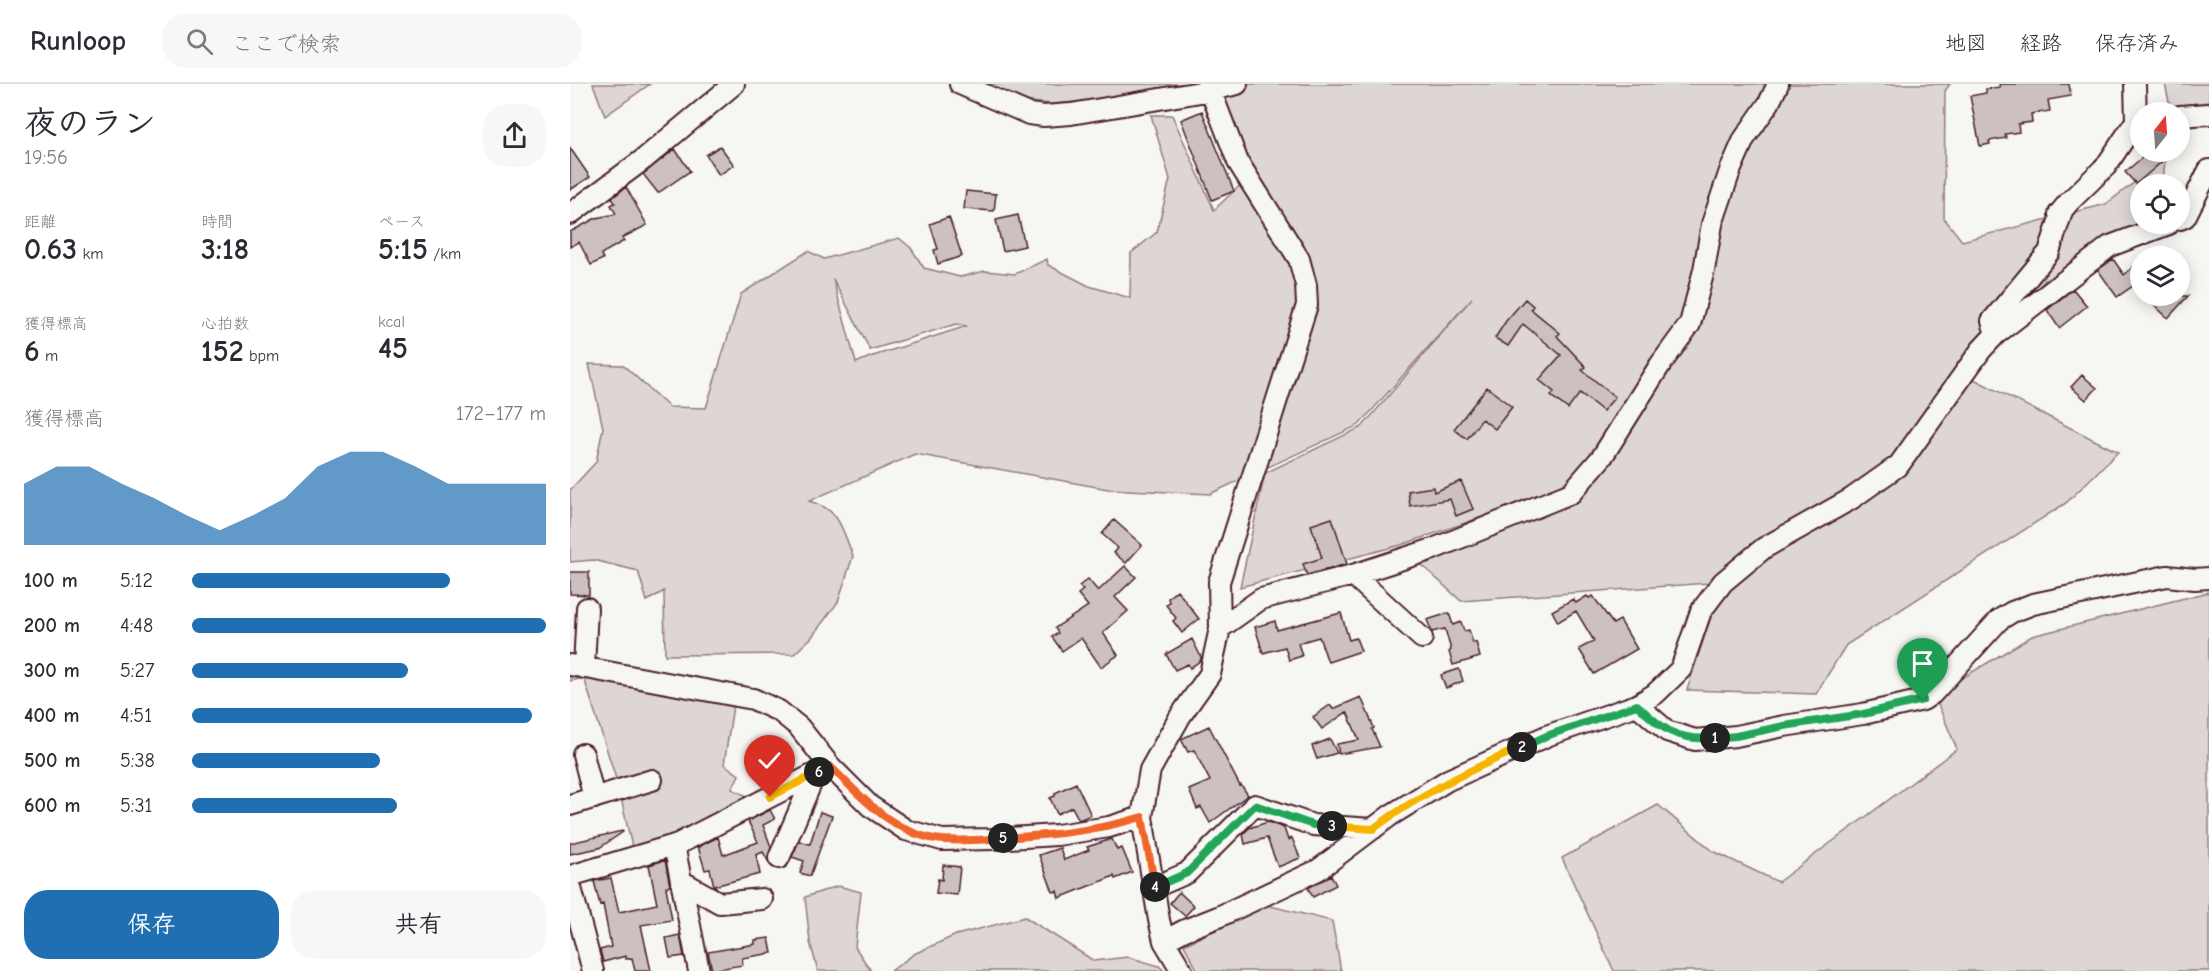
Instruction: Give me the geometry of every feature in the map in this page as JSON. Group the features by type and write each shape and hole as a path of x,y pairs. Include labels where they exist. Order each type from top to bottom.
{"street":[{"path":"570,214 644,159 735,84"},
{"path":"960,84 1029,114 1044,116 1071,114 1210,87 1237,84"},
{"path":"1220,628 1261,599 1353,575 1433,549 1571,493 1602,457 1660,365 1690,324 1704,270 1712,224 1730,171 1743,139 1769,103 1778,84"},
{"path":"2135,84 2136,102"},
{"path":"1182,971 1164,941 1142,817 1150,770 1181,715 1210,674 1220,628 1219,582 1307,305 1306,285 1299,259 1238,162 1210,87"},
{"path":"2190,115 2209,114"},
{"path":"1996,334 1992,321 2049,252 2061,215 2059,214 2106,166 2130,132"},
{"path":"2190,207 2209,170"},
{"path":"1164,941 1318,870 1391,815 1449,780 1549,735 1637,705 1655,694 1681,669 1701,611 1723,582 1764,548 1851,499 1899,465 1981,350 1996,334 2110,246 2142,234"},
{"path":"1353,575 1422,638"},
{"path":"1637,705 1667,731 1695,740 1736,736 1863,714 1923,700 1932,694 1999,620 2012,612 2033,604 2167,576 2209,578"},
{"path":"587,608 577,667 753,699 779,711 799,727 823,770 906,830 942,840 1057,835 1109,827 1142,817"},
{"path":"583,754 594,798"},
{"path":"570,876 674,845 823,770"},
{"path":"779,858 823,770"},
{"path":"570,805 652,780"},
{"path":"1155,887 1187,873 1255,805 1313,825 1373,829"},
{"path":"674,845 699,971"},
{"path":"681,881 720,903 762,899"},
{"path":"570,884 593,971"}],"shaded area":[{"path":"593,84 650,84 605,116"},
{"path":"980,84 1950,84 1945,91 1944,218 1962,241 2106,204 2130,186 2130,234 2142,234 2045,280 1964,374 2118,452 2066,503 1846,645 1816,694 1687,690 1722,582 1461,601 1413,557 1571,493 1601,476 1401,545 1240,587 1265,473 1362,427 1472,298 1359,425 1210,494 1108,489 915,454 809,501 828,509 839,521 853,556 838,602 811,638 794,654 665,655 664,591 647,601 638,571 593,560 570,562 570,490 596,462 603,428 589,364 623,365 669,407 706,408 741,294 808,251 824,259 899,238 911,248 924,268 960,277 985,271 1015,274 1047,259 1048,265 1089,286 1130,298 1131,253 1157,232 1170,179 1151,115 1172,115 1214,210 1256,170 1205,88 1182,93 1052,104 1022,101","holes":["833,279 870,350 956,324 967,326 856,363"]},
{"path":"2165,84 2209,84 2209,102 2190,104 2190,102 2169,102"},
{"path":"2161,162 2165,162 2164,174 2145,174"},
{"path":"2209,592 2209,971 1614,971 1562,858 1658,805 1713,851 1778,882 1957,749 1934,695 2032,636"},
{"path":"570,675 734,700 724,764 739,775 732,789 747,796 747,802 684,841 633,851 618,785 584,678 570,681"},
{"path":"838,886 861,892 855,947 871,971 818,971 810,942 805,897"},
{"path":"1266,905 1332,921 1341,971 1198,971 1184,945"},
{"path":"1025,917 1094,961 1128,957 1159,966 1164,971 891,971 914,954 956,935"}],"building":[{"path":"1999,84 2069,84 2071,96 2048,100 2050,111 2031,114 2032,122 2018,124 2019,132 2005,134 2006,138 1989,141 1990,144 1980,146 1970,96 1986,93 1986,89 2000,87"},
{"path":"1202,111 1234,191 1212,200 1181,120"},
{"path":"720,146 734,165 719,175 706,155"},
{"path":"570,148 590,177 570,190"},
{"path":"675,149 690,171 658,193 643,174"},
{"path":"2137,162 2162,162 2148,174 2130,174 2130,177 2125,172"},
{"path":"626,187 647,225 622,238 624,241 601,254 603,259 591,265 579,242 570,247 570,232 596,218 616,214 611,205 615,203 612,198"},
{"path":"966,191 996,194 994,211 964,209"},
{"path":"1018,215 1025,246 1003,251 996,220"},
{"path":"949,217 962,256 938,264 934,250 938,249 930,224"},
{"path":"2113,259 2124,275 2130,270 2130,288 2117,297 2098,270"},
{"path":"2073,289 2087,306 2059,328 2047,310"},
{"path":"1525,299 1533,306 1531,309 1560,333 1557,336 1586,367 1582,370 1615,397 1603,411 1580,393 1568,409 1551,396 1554,392 1539,380 1561,355 1523,324 1508,346 1495,338"},
{"path":"2155,306 2179,306 2168,318"},
{"path":"2082,375 2097,388 2086,400 2071,387"},
{"path":"1487,387 1512,407 1495,429 1482,419 1467,439 1454,429"},
{"path":"1461,481 1473,509 1456,516 1450,499 1410,506 1408,491 1433,487 1434,492"},
{"path":"1332,518 1347,564 1307,575 1303,564 1322,558 1311,525"},
{"path":"1114,520 1142,545 1126,563 1114,553 1118,548 1102,534"},
{"path":"1125,566 1136,577 1115,597 1128,611 1103,633 1118,655 1101,667 1081,638 1062,651 1052,637 1058,633 1055,628 1088,606 1078,594 1083,590 1079,586 1088,579 1098,591"},
{"path":"570,572 589,572 589,595 570,594"},
{"path":"1177,590 1199,619 1182,633 1173,621 1176,618 1166,605 1169,602 1168,598"},
{"path":"1587,596 1589,598 1593,596 1613,624 1620,620 1637,649 1594,674 1579,649 1594,641 1576,611 1558,622 1552,611 1573,599 1576,603"},
{"path":"1341,613 1349,640 1356,638 1361,651 1328,662 1319,637 1298,643 1302,656 1289,660 1285,647 1263,653 1255,627 1275,621 1277,630"},
{"path":"1449,613 1453,625 1461,622 1464,631 1469,630 1473,643 1476,642 1480,657 1453,665 1445,629 1432,632 1427,620"},
{"path":"1192,639 1201,660 1190,668 1188,664 1175,670 1166,654"},
{"path":"1459,669 1463,681 1446,688 1441,675"},
{"path":"1361,697 1380,747 1339,754 1337,744 1359,740 1347,712 1322,729 1313,717 1330,705 1333,709"},
{"path":"1209,726 1240,786 1248,795 1210,823 1201,807 1197,809 1189,790 1210,781 1194,750 1188,752 1181,739"},
{"path":"1330,739 1337,753 1317,759 1312,746"},
{"path":"1076,783 1091,815 1079,820 1072,807 1057,814 1050,798 1055,796 1055,793"},
{"path":"770,810 775,819 763,825 771,847 768,861 763,852 756,855 760,874 714,886 710,869 705,870 698,847 718,837 723,855 758,842 748,821"},
{"path":"820,812 832,816 810,876 800,873 804,861 792,857 799,841 810,844"},
{"path":"1268,822 1284,828 1288,840 1292,838 1300,858 1278,867 1267,838 1245,844 1243,834 1249,828"},
{"path":"622,831 599,848 570,854 570,843"},
{"path":"1112,839 1117,850 1122,848 1132,872 1115,879 1114,876 1059,898 1057,891 1053,892 1039,855 1060,848 1064,860 1089,850 1087,847"},
{"path":"665,860 670,886 666,887 672,920 641,925 651,971 635,971 632,958 626,959 626,956 603,962 600,950 611,947 603,904 600,905 594,881 611,878 619,912 657,904 649,865"},
{"path":"943,865 960,867 957,895 936,893 938,879 942,880"},
{"path":"1331,875 1336,885 1313,897 1308,888"},
{"path":"1179,892 1194,906 1185,916 1170,903"},
{"path":"680,935 684,956 670,958 666,938"},
{"path":"769,938 772,953 742,958 743,965 712,970 708,952 755,944 755,940"}],"route":[{"path":"770,797 830,766 870,806 906,830 942,840 1057,835 1109,827 1142,817 1155,887 1187,873 1255,805 1313,825 1373,829 1391,815 1449,780 1549,735 1637,705 1667,731 1695,740 1736,736 1863,714 1923,700"}]}
